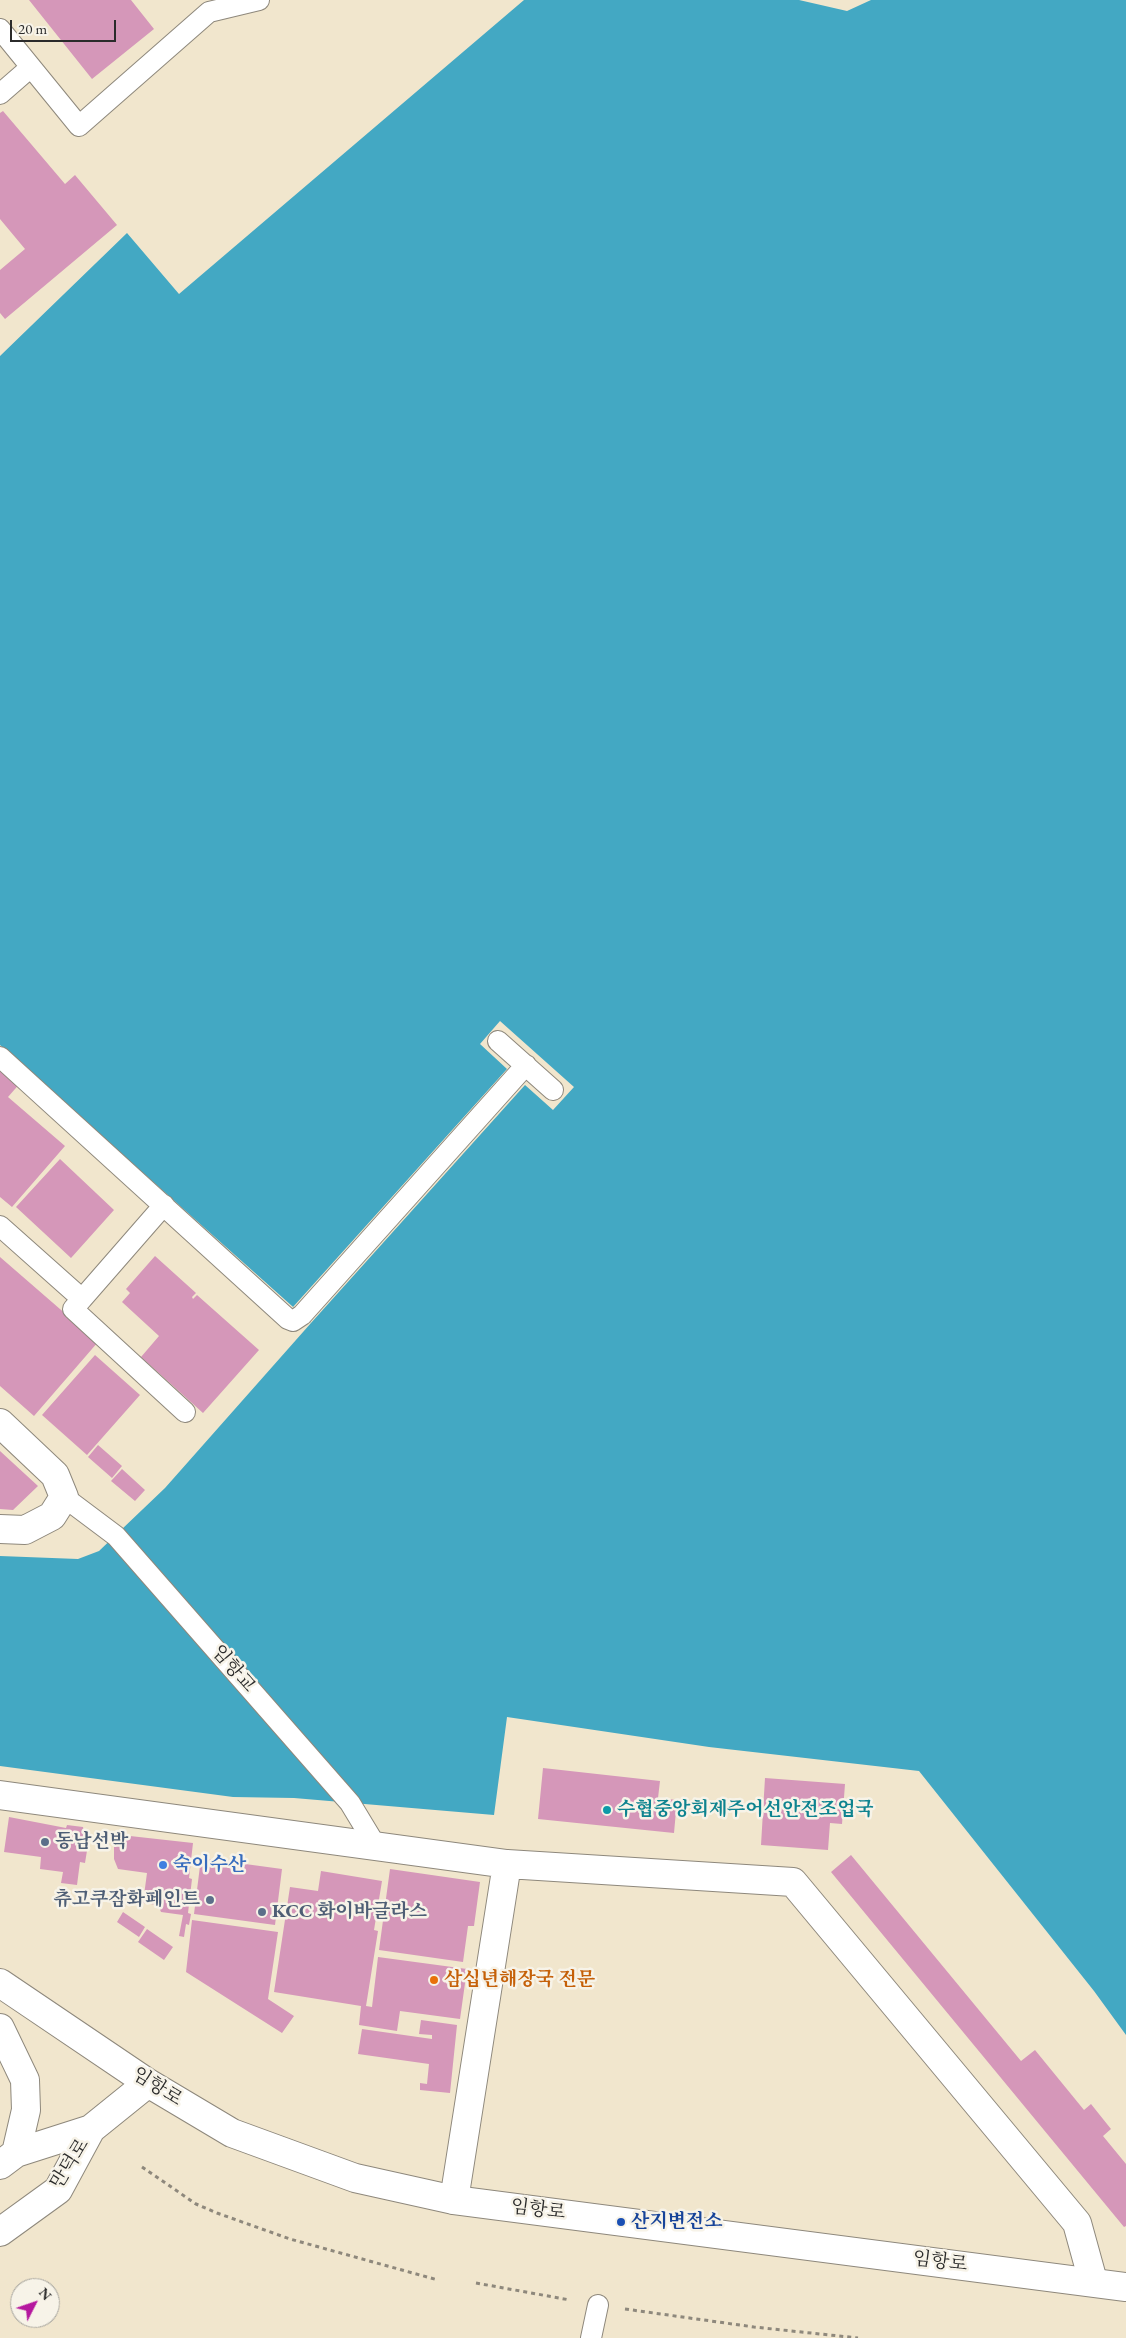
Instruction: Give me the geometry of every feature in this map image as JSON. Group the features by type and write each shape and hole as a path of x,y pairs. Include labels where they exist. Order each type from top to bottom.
{"street":[{"path":"0,1423 55,1475 64,1496 52,1516 25,1530 0,1529"},
{"path":"0,1795 507,1864 793,1882 1077,2223 1093,2281"},
{"path":"454,2200 507,1864"},
{"name":"임항로","path":"0,1983 148,2083 232,2132 355,2178 454,2200 1093,2281 1126,2287"},
{"path":"0,2028 25,2080 26,2110 8,2159"},
{"name":"만덕로","path":"8,2159 91,2130 148,2083"},
{"name":"만덕로","path":"0,2232 58,2190 91,2130"}],"lane":[{"path":"0,29 78,126 209,12 260,0"},
{"path":"0,94 31,67"},
{"path":"498,1041 553,1090"},
{"path":"0,1057 288,1319 298,1320 526,1065"},
{"path":"164,1205 73,1308 185,1412"},
{"path":"0,1226 82,1298"},
{"name":"임항교","path":"64,1496 116,1536 350,1803 376,1846"},
{"path":"591,2338 598,2305"}],"path":[{"path":"142,2167 196,2204 218,2213 290,2239 438,2280"},
{"path":"476,2283 598,2305 754,2327 858,2338"}],"water":[{"path":"524,0 799,0 847,11 871,0 1126,0 1126,2035 1094,1991 919,1771 709,1747 507,1717 494,1815 294,1798 233,1797 0,1766 0,1556 78,1559 99,1551 165,1488 311,1323 0,1045 0,356 127,233 179,294"}],"pier":[{"path":"500,1021 574,1087 553,1110 525,1085 311,1323 293,1307 507,1069 480,1044"}],"building":[{"path":"29,0 131,0 154,29 92,79"},
{"path":"3,111 65,184 75,175 117,225 5,319 0,313 0,270 25,249 0,219 0,113"},
{"path":"0,1062 22,1081 8,1097 65,1146 12,1207 0,1197"},
{"path":"60,1159 114,1210 71,1258 16,1207"},
{"path":"155,1256 196,1293 192,1297 193,1299 197,1295 259,1350 203,1413 141,1357 159,1336 122,1302 130,1293 126,1289"},
{"path":"0,1257 98,1342 34,1416 0,1386"},
{"path":"95,1355 140,1395 87,1455 42,1415"},
{"path":"98,1445 122,1466 112,1478 88,1457"},
{"path":"0,1451 38,1486 13,1510 0,1509"},
{"path":"122,1469 145,1490 135,1501 111,1481"},
{"name":"수협중앙회제주어선안전조업국","path":"543,1768 660,1781 658,1798 677,1800 674,1833 538,1819"},
{"path":"765,1778 845,1784 842,1824 830,1823 828,1850 761,1845"},
{"path":"9,1817 66,1828 67,1825 83,1827 84,1832 90,1832 85,1863 80,1862 77,1885 61,1883 63,1872 40,1869 41,1857 4,1852"},
{"path":"121,1835 193,1843 189,1878 192,1879 188,1913 191,1914 189,1925 186,1924 184,1937 179,1936 183,1915 161,1912 158,1905 143,1903 147,1873 118,1869 114,1859 114,1843"},
{"path":"851,1855 1021,2061 1035,2050 1084,2110 1091,2104 1111,2129 1103,2136 1126,2164 1126,2226 1124,2227 831,1872"},
{"path":"201,1858 282,1869 275,1925 194,1914"},
{"path":"390,1869 480,1882 474,1926 468,1926 463,1962 379,1950"},
{"path":"321,1871 382,1881 374,1930 378,1931 366,2006 372,2007 378,1957 467,1969 460,2019 400,2011 397,2031 359,2025 361,2006 274,1992 290,1887 318,1891"},
{"path":"123,1912 145,1927 139,1937 117,1922"},
{"path":"192,1920 278,1932 268,1999 294,2016 282,2033 186,1972"},
{"path":"147,1929 173,1947 164,1960 138,1942"},
{"path":"421,2020 457,2025 450,2093 420,2090 420,2083 427,2084 429,2064 358,2054 362,2029 432,2039 432,2035 419,2034"}],"place":[{"name":"수협중앙회제주어선안전조업국","path":"607,1810"},
{"name":"동남선박","path":"45,1842"},
{"name":"숙이수산","path":"163,1865"},
{"name":"츄고쿠잠화페인트","path":"210,1900"},
{"name":"KCC 화이바글라스","path":"262,1912"},
{"name":"삼십년해장국 전문","path":"434,1980"},
{"name":"산지변전소","path":"621,2222"}]}
